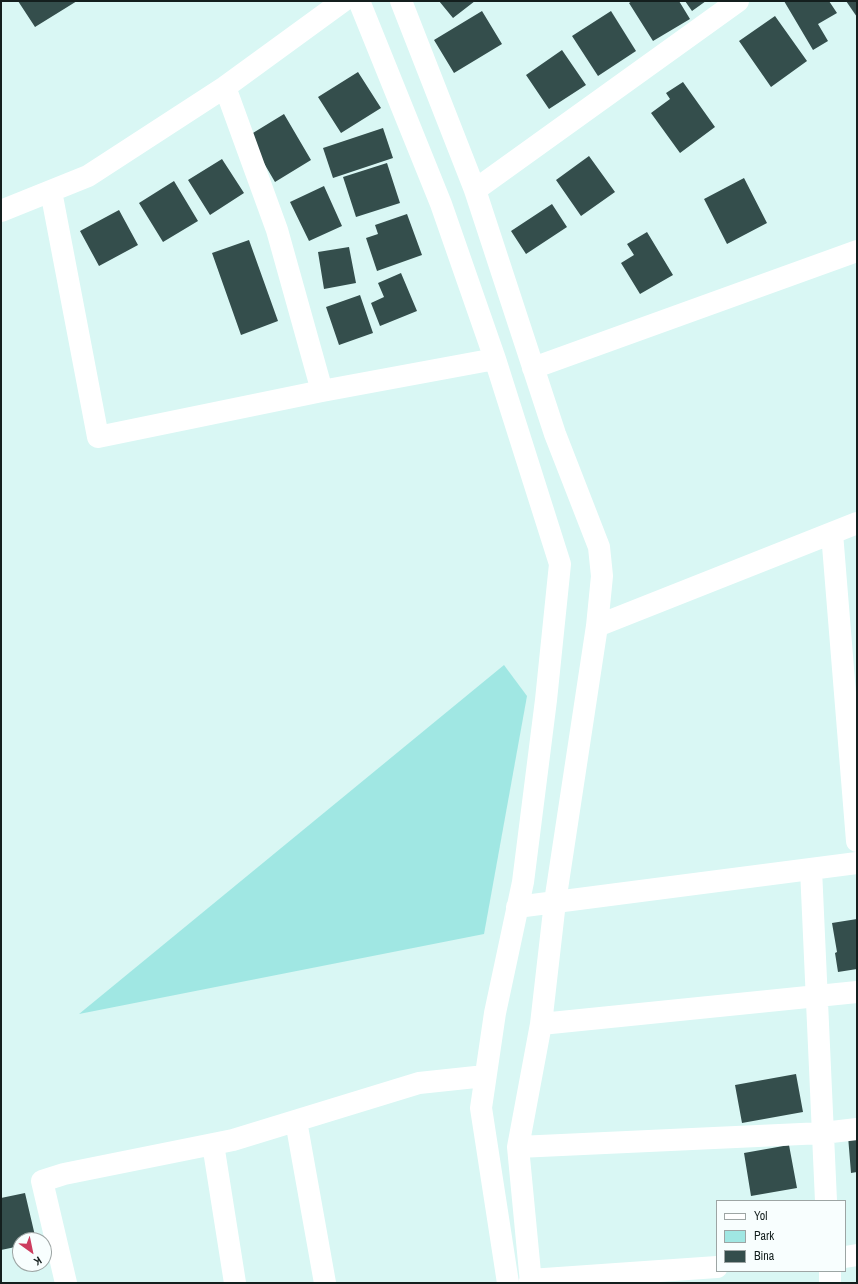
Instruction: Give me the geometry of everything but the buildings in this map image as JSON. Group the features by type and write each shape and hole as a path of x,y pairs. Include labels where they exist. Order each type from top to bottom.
{"street":[{"path":"1,211 88,176 225,87 343,1"},
{"path":"359,1 442,204 495,359 560,564 546,700 523,882 494,1013 481,1108 508,1283"},
{"path":"401,1 475,190 555,434 599,547 602,576 597,626 555,902 541,1024 518,1147 530,1282 716,1267"},
{"path":"475,190 738,1"},
{"path":"225,87 278,230 322,391"},
{"path":"51,191 98,437 322,391 495,359"},
{"path":"533,368 857,251"},
{"path":"597,626 857,524"},
{"path":"832,534 849,658 857,841"},
{"path":"517,907 857,864"},
{"path":"811,869 826,1200"},
{"path":"541,1024 857,992"},
{"path":"66,1283 42,1180 64,1174 233,1140 419,1083 485,1076"},
{"path":"296,1121 325,1283"},
{"path":"518,1147 823,1133 857,1129"},
{"path":"213,1144 235,1283"},
{"path":"846,1257 857,1255"},
{"path":"830,1272 830,1283"}],"green space":[{"path":"504,665 527,696 484,934 79,1014"}]}
